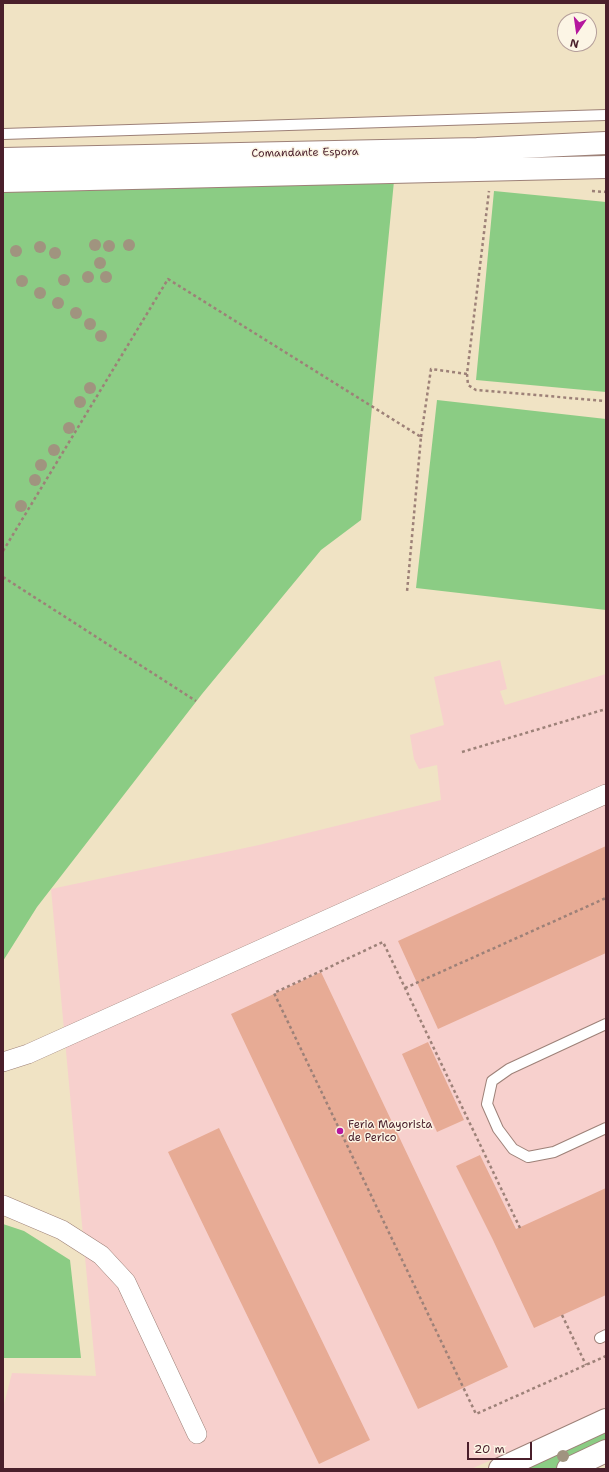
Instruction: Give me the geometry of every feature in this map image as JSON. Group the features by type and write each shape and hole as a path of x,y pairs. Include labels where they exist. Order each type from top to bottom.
{"main road":[{"name":"Comandante Espora","path":"3,160 477,149 606,143"},
{"name":"Comandante Espora","path":"3,181 606,167"},
{"path":"500,1469 606,1420"},
{"path":"568,1469 606,1451"}],"street":[{"path":"3,1062 35,1051 606,794"},
{"path":"3,1206 62,1230 101,1255 126,1282 197,1434"}],"lane":[{"path":"3,134 606,115"},
{"path":"606,1024 509,1069 492,1081 487,1104 498,1129 509,1144 513,1148 528,1156 554,1152 606,1128"}],"path":[{"path":"489,190 467,374 468,385 476,390 606,401"},
{"path":"591,191 606,192"},
{"path":"3,551 168,279 421,437"},
{"path":"407,592 421,437 431,369 467,374"},
{"path":"3,577 196,701"},
{"path":"462,752 606,709"},
{"path":"405,988 606,898"},
{"path":"520,1228 383,942 274,993 476,1414 606,1356"},
{"path":"562,1315 586,1365"}],"shaded area":[{"name":"Feria Mayorista de Perico","path":"500,660 507,689 500,691 505,705 606,674 606,1409 471,1469 3,1469 3,1408 12,1373 96,1376 51,889 259,845 441,800 437,765 419,769 414,759 410,735 444,725 434,677"}],"green space":[{"path":"394,181 361,520 321,550 202,694 37,907 3,961 3,190"},
{"path":"494,191 606,202 606,392 476,380"},
{"path":"437,400 606,419 606,610 416,588"},
{"path":"3,1224 24,1231 70,1260 81,1358 3,1358"},
{"path":"606,1420 606,1450 565,1469 500,1469"}],"building":[{"path":"606,846 606,953 438,1029 398,941"},
{"path":"321,972 508,1367 418,1409 231,1014"},
{"path":"428,1042 464,1120 437,1132 402,1054"},
{"path":"219,1128 370,1440 319,1464 168,1152"},
{"path":"480,1155 516,1229 606,1188 606,1295 534,1328 493,1240 456,1166"}],"place":[{"name":"Feria Mayorista de Perico","path":"340,1131"}]}
